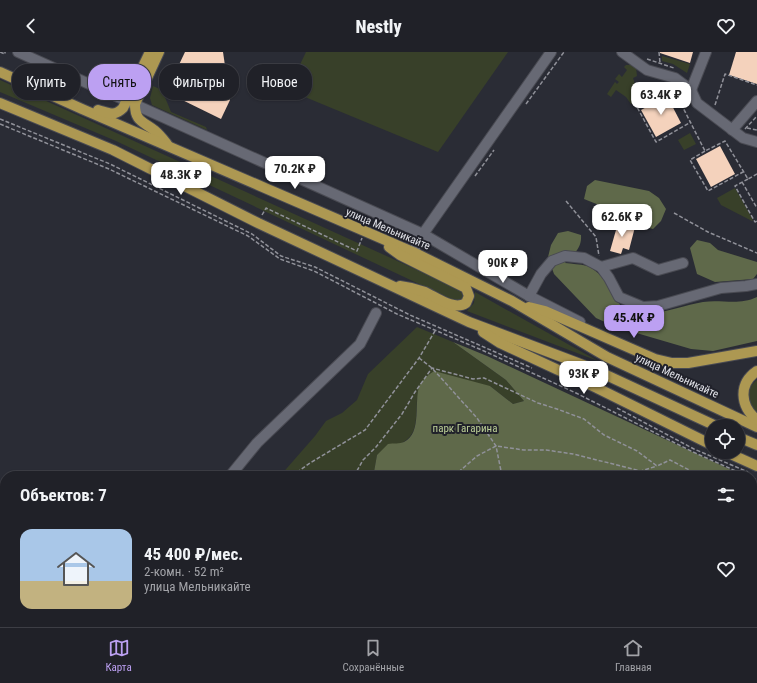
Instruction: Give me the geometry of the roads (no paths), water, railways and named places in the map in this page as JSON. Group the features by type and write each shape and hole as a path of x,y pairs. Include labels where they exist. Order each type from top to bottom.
{"main road":[{"path":"150,52 131,102 137,118 155,131 170,147"},
{"path":"82,109 114,114 119,112 131,102 159,52"},
{"name":"улица Мельникайте","path":"0,72 369,235 412,252 512,301 607,357 757,427"},
{"path":"0,103 113,150 258,223 469,322 592,368 705,421"},
{"path":"369,235 400,255 466,288 469,296 466,303 458,306 409,287 390,286"},
{"path":"512,301 545,311 634,351 655,359 672,363 688,363 757,351"},
{"path":"469,322 500,343 597,388 705,442"},
{"path":"757,371 745,384 743,400 746,408 757,420"},
{"path":"745,440 757,446"},
{"path":"737,459 754,470"}],"lane":[{"path":"20,52 423,234 529,296 616,342"},
{"path":"412,252 423,234 551,52"},
{"path":"622,52 648,70 675,78 689,88 697,103 712,115 743,138 757,142"},
{"path":"689,88 706,52"},
{"path":"732,130 757,101"},
{"path":"529,296 541,274 552,261 565,256 584,258 601,267 609,278 619,297 643,307 658,306 721,288 757,284"},
{"path":"601,267 633,258 658,270 683,263"},
{"path":"234,471 257,442 360,344 376,313"}],"park label":[{"name":"парк Гагарина","path":"465,428"}]}
